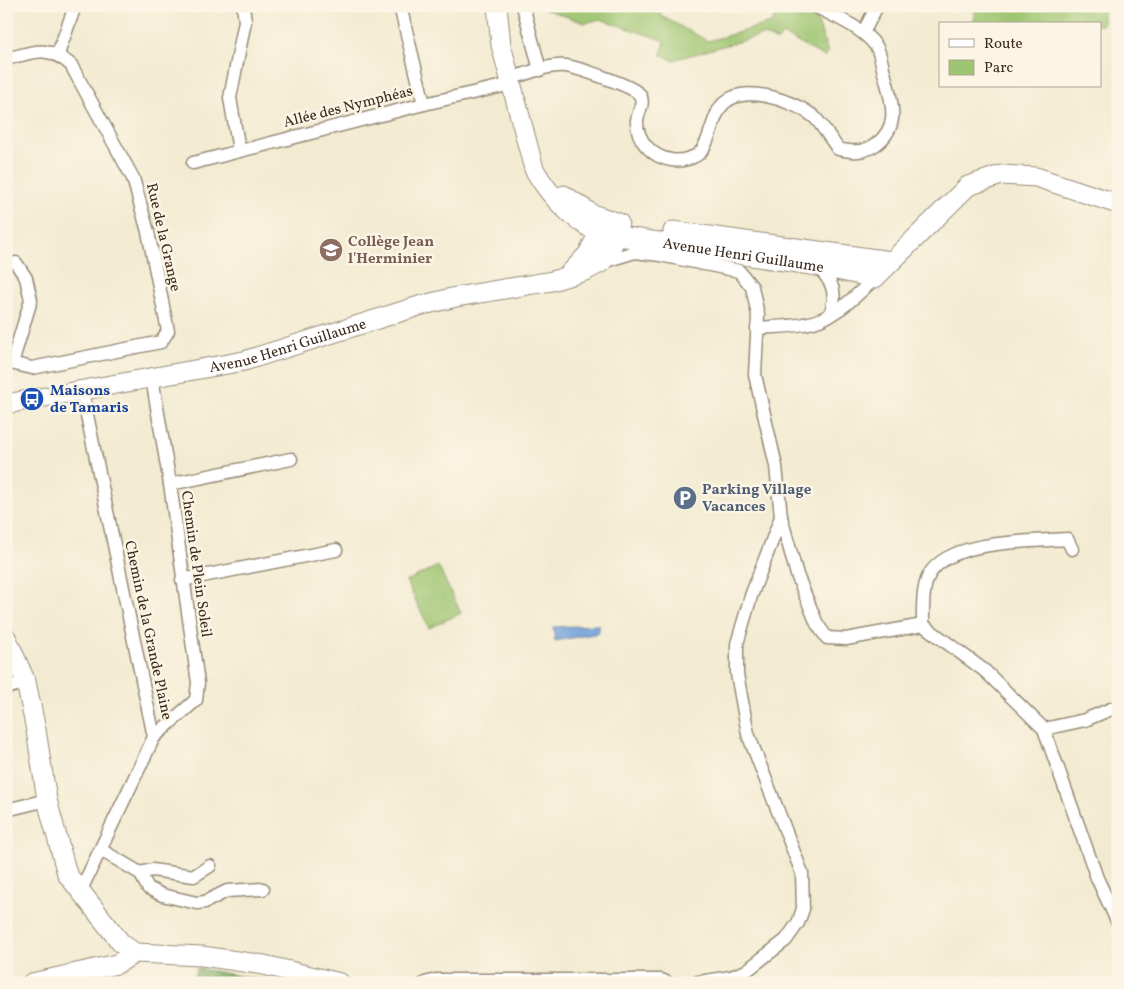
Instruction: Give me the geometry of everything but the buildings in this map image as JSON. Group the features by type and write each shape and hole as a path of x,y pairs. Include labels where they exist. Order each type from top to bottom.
{"street":[{"path":"6,59 38,51 58,54 75,6"},
{"path":"239,150 230,98 245,21 243,6"},
{"path":"400,6 424,104"},
{"path":"497,6 501,45 534,169 544,187 571,216 609,230 613,244 602,262"},
{"path":"522,6 540,70"},
{"path":"815,6 863,32 877,6"},
{"name":"Allée des Nymphéas","path":"193,162 511,81 540,70 566,66 630,87 640,94 642,103 637,120 638,132 645,145 658,155 672,160 688,159 702,151 720,108 731,97 748,94 780,100 815,116 838,149 853,152 868,150 884,139 892,124 892,104 876,48 863,32"},
{"name":"Rue de la Grange","path":"9,362 32,368 116,352 161,342 168,331 148,232 133,178 71,65 58,54"},
{"path":"757,328 806,324 830,315 852,300 876,278 968,186 1001,175 1036,178 1118,204"},
{"name":"Avenue Henri Guillaume","path":"609,230 740,240 891,261"},
{"name":"Avenue Henri Guillaume","path":"609,230 817,266 832,282 835,302 830,315"},
{"name":"Avenue Henri Guillaume","path":"566,276 609,230"},
{"name":"Avenue Henri Guillaume","path":"6,404 266,356 380,318 438,302 552,281 635,252 739,271 752,287 755,296 758,315 755,375 776,466 781,517 797,575 817,624 827,638 846,639 923,625"},
{"path":"9,362 31,300 26,278 16,263"},
{"path":"817,266 876,278"},
{"name":"Chemin de Plein Soleil","path":"152,378 170,484 198,683 196,700 154,737"},
{"name":"Chemin de la Grande Plaine","path":"80,892 154,737 82,391"},
{"path":"170,484 291,459"},
{"path":"693,983 732,977 770,955 786,940 798,922 803,909 804,888 800,867 748,734 737,674 737,644 751,596 781,517"},
{"path":"1072,550 1067,539 964,550 943,559 929,576 923,625 985,671 1044,729 1097,878 1118,923"},
{"path":"182,580 336,550"},
{"path":"6,637 26,682 47,800 68,874 121,943 135,953 202,956 264,965 340,983"},
{"path":"6,688 26,682"},
{"path":"1044,729 1085,720 1118,706"},
{"path":"6,810 47,800"},
{"path":"100,850 140,873 148,888 162,895 197,903 205,902 226,892 263,889"},
{"path":"140,873 152,870 194,876 210,866"},
{"path":"32,983 118,964 135,953"},
{"path":"425,983 436,980 661,980 668,983"}],"green space":[{"path":"544,6 668,6 659,15 708,41 771,23 782,6 797,6 816,16 828,53 825,57 782,34 778,41 763,35 673,60 661,55 665,41 600,19 585,23 545,9"},
{"path":"974,6 1103,6 1103,25 1102,22 974,22"},
{"path":"438,566 461,613 429,628 406,581"},
{"path":"197,968 277,983 191,983"}],"water":[{"path":"598,625 599,633 555,641 553,627"}],"place":[{"name":"Collège Jean l'Herminier","path":"331,250"},
{"name":"Maisons de Tamaris","path":"32,399"},
{"name":"Parking Village Vacances","path":"685,498"}]}
